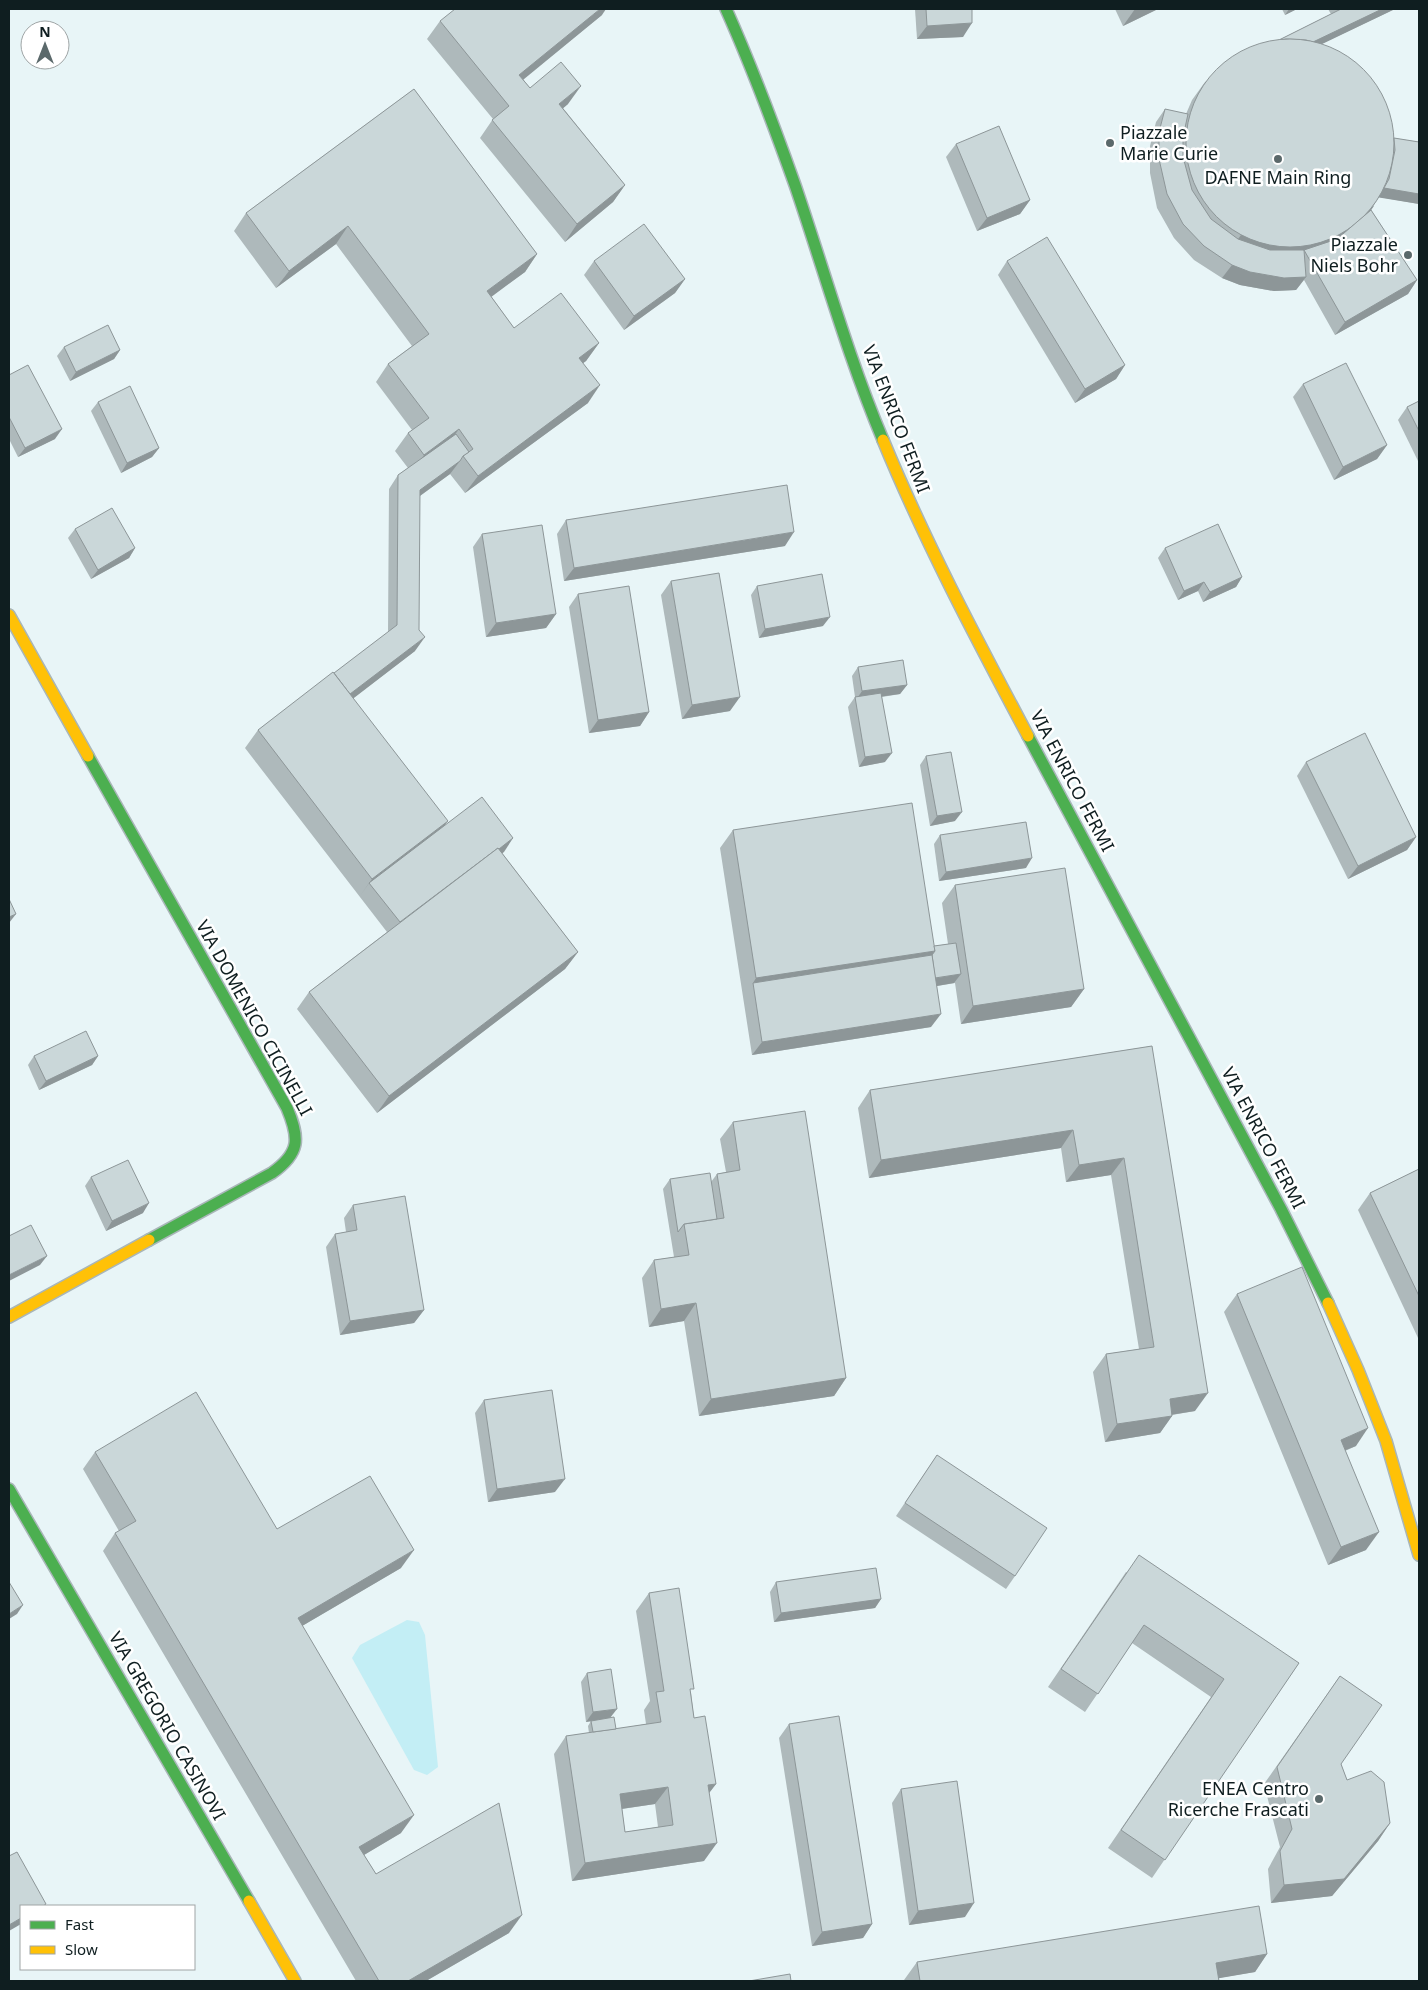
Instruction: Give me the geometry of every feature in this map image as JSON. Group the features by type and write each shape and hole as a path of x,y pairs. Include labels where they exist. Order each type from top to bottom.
{"street":[{"name":"VIA ENRICO FERMI","path":"726,9 745,52 804,208 856,368 902,487 966,620 1166,999 1253,1155 1288,1223 1345,1343 1380,1425 1394,1466 1419,1555"},
{"name":"VIA DOMENICO CICINELLI","path":"9,615 287,1108 297,1136 297,1146 293,1154 279,1169 9,1317"},
{"name":"VIA GREGORIO CASINOVI","path":"9,1488 296,1981"}],"shaded area":[{"path":"407,1620 419,1622 425,1635 438,1767 427,1775 414,1770 352,1658 360,1645"}],"building":[{"path":"455,9 600,9 519,75 530,88 561,62 581,86 559,104 625,185 577,224 492,120 509,106 440,21"},
{"path":"926,9 972,9 972,23 927,26"},
{"path":"1341,9 1382,9 1313,42 1286,39 1277,41"},
{"name":"DAFNE Main Ring","path":"1290,39 1310,41 1330,47 1356,63 1370,77 1386,103 1392,123 1394,143 1392,163 1386,183 1370,209 1356,223 1330,239 1310,245 1290,247 1270,245 1250,239 1224,223 1210,209 1194,183 1188,163 1186,143 1188,123 1194,103 1210,77 1224,63 1250,47 1270,41"},
{"path":"414,89 537,254 487,291 514,328 561,293 599,343 579,358 600,385 478,476 463,456 473,449 459,429 424,455 408,433 429,418 388,364 429,334 348,226 289,271 246,213"},
{"path":"1165,109 1188,114 1183,137 1183,157 1192,190 1211,219 1238,239 1270,250 1304,250 1306,277 1284,278 1250,272 1232,265 1204,246 1183,224 1167,194 1159,159 1159,132"},
{"path":"999,126 1030,200 987,218 956,144"},
{"path":"1394,138 1419,142 1419,194 1384,188 1389,179 1395,150"},
{"path":"1371,210 1417,280 1345,322 1304,250 1337,239"},
{"path":"644,224 685,279 634,316 594,261"},
{"path":"1047,237 1125,365 1085,389 1007,261"},
{"path":"108,325 120,350 76,372 64,347"},
{"path":"1346,363 1387,445 1343,467 1303,384"},
{"path":"28,365 62,429 25,448 9,417 9,375"},
{"path":"130,386 159,448 127,463 98,402"},
{"path":"1419,401 1419,431 1407,407"},
{"path":"456,434 469,452 460,461 420,490 419,630 425,637 350,694 334,673 397,625 398,475"},
{"path":"787,485 794,532 574,568 566,520"},
{"path":"112,508 135,548 98,570 75,529"},
{"path":"1218,524 1242,577 1210,592 1204,582 1184,591 1165,548"},
{"path":"542,525 556,614 496,623 482,534"},
{"path":"719,573 740,697 692,705 671,581"},
{"path":"822,574 830,617 765,629 757,586"},
{"path":"629,586 649,712 598,720 578,594"},
{"path":"903,660 907,685 862,691 858,667"},
{"path":"333,672 448,821 372,879 258,730"},
{"path":"881,693 892,753 865,757 855,697"},
{"path":"1365,733 1416,837 1358,866 1306,762"},
{"path":"951,752 962,812 937,816 926,756"},
{"path":"482,797 513,838 400,922 369,883"},
{"path":"912,803 935,951 756,978 733,830"},
{"path":"1026,822 1032,858 946,872 940,835"},
{"path":"498,848 578,952 389,1096 309,992"},
{"path":"1065,868 1084,989 973,1006 955,885"},
{"path":"9,899 16,914 9,917"},
{"path":"956,943 961,974 935,978 932,955 935,951 934,946"},
{"path":"932,955 941,1014 762,1042 753,983"},
{"path":"86,1031 98,1056 46,1081 34,1056"},
{"path":"1152,1046 1208,1393 1170,1399 1172,1416 1117,1424 1106,1354 1154,1347 1124,1158 1079,1165 1073,1130 881,1160 870,1090"},
{"path":"805,1111 846,1378 711,1399 696,1303 661,1309 654,1260 689,1255 684,1224 724,1218 717,1174 740,1170 733,1122"},
{"path":"128,1160 149,1203 112,1221 91,1177"},
{"path":"1419,1169 1419,1296 1370,1193"},
{"path":"710,1173 717,1219 684,1224 678,1232 670,1179"},
{"path":"405,1196 424,1310 350,1321 335,1234 357,1230 353,1205"},
{"path":"31,1225 47,1256 9,1275 9,1236"},
{"path":"1302,1267 1368,1428 1341,1440 1379,1532 1341,1547 1237,1294"},
{"path":"552,1390 565,1479 497,1489 484,1400"},
{"path":"196,1392 277,1529 370,1476 414,1550 298,1618 414,1815 359,1847 376,1874 499,1803 522,1915 408,1981 379,1981 115,1533 136,1521 95,1452"},
{"path":"937,1455 1047,1528 1015,1576 905,1503"},
{"path":"1139,1555 1299,1663 1165,1860 1121,1830 1224,1679 1144,1625 1098,1694 1061,1669"},
{"path":"876,1568 881,1599 781,1613 776,1582"},
{"path":"9,1582 23,1605 9,1614"},
{"path":"679,1588 694,1689 690,1689 694,1718 705,1716 716,1784 708,1785 717,1843 585,1863 566,1736 661,1722 656,1692 664,1691 649,1593","holes":["668,1787 673,1825 625,1832 620,1794"]},
{"path":"611,1669 617,1709 593,1712 587,1673"},
{"name":"ENEA Centro Ricerche Frascati","path":"1340,1676 1382,1705 1341,1764 1347,1780 1371,1771 1384,1782 1390,1823 1344,1879 1284,1885 1280,1851 1292,1829 1277,1767"},
{"path":"839,1716 872,1924 822,1932 789,1724"},
{"path":"614,1717 616,1729 593,1732 591,1721"},
{"path":"957,1781 974,1903 918,1911 901,1789"},
{"path":"17,1852 46,1904 20,1905 20,1919 9,1925 9,1856"},
{"path":"1259,1906 1267,1954 1216,1963 1219,1981 920,1981 917,1962"},
{"path":"790,1974 791,1981 749,1981"}],"traffic: fast":[{"path":"726,9 771,119 806,217 847,345 883,440"},
{"path":"1028,736 1281,1209 1328,1303"},
{"path":"88,756 287,1108 294,1128 295,1145 292,1152 288,1159 272,1173 149,1240"},
{"path":"9,1489 249,1901"}],"traffic: slow":[{"path":"883,440 934,553 1028,736"},
{"path":"9,615 88,756"},
{"path":"9,1317 149,1240"},
{"path":"1328,1303 1358,1370 1386,1441 1419,1555"},
{"path":"249,1901 295,1981"}],"place":[{"name":"Piazzale Marie Curie","path":"1110,143"},
{"name":"DAFNE Main Ring","path":"1278,159"},
{"name":"Piazzale Niels Bohr","path":"1408,255"},
{"name":"ENEA Centro Ricerche Frascati","path":"1319,1799"}]}
